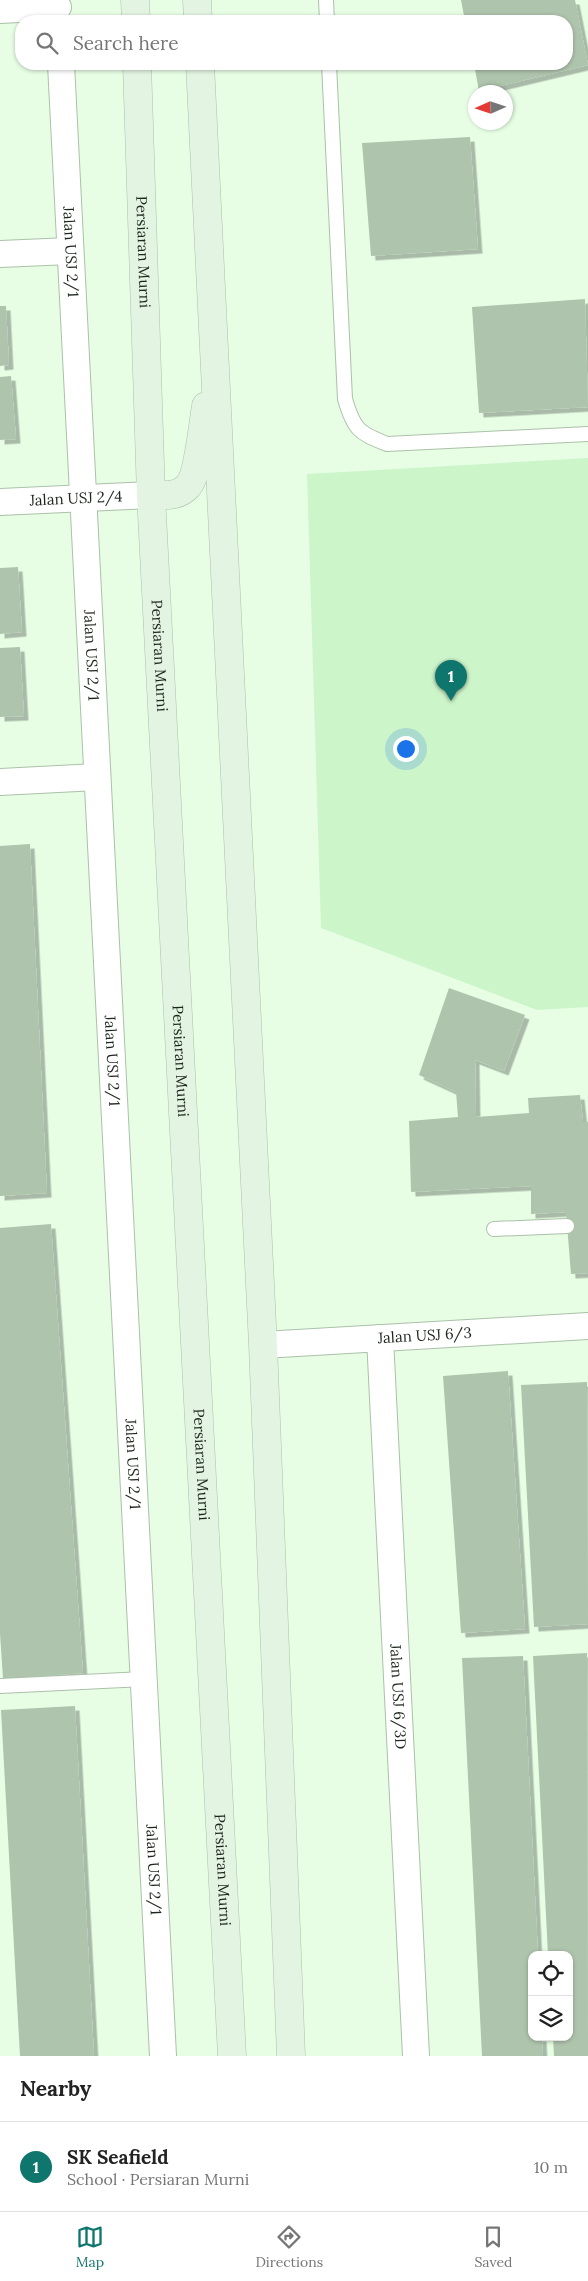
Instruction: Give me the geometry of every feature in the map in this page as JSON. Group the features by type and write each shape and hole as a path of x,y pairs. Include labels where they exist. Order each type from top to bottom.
{"main road":[{"path":"135,0 136,15"},
{"path":"197,0 198,15"},
{"name":"Persiaran Murni","path":"137,70 151,495 232,2056"},
{"path":"200,70 263,1345 291,2056"},
{"path":"151,495 174,495 188,486 195,472 214,358"}],"street":[{"path":"0,10 58,9"},
{"name":"Jalan USJ 2/1","path":"61,70 163,2056"},
{"path":"0,254 70,251"},
{"name":"Jalan USJ 2/4","path":"0,502 151,495"},
{"path":"0,782 97,777"},
{"name":"Jalan USJ 6/3","path":"263,1345 588,1326"},
{"name":"Jalan USJ 6/3D","path":"380,1338 416,2056"}],"lane":[{"path":"326,0 327,15"},
{"path":"329,70 345,399 351,421 365,435 387,444 588,434"},
{"path":"494,1229 567,1226"},
{"path":"0,1686 144,1679"}],"green space":[{"path":"588,458 588,1007 537,1010 321,928 307,474"}],"building":[{"path":"461,0 575,0 588,65 573,69 573,15 464,15"},
{"path":"475,70 567,70 504,85 478,85"},
{"path":"470,137 478,249 371,256 362,143"},
{"path":"585,299 588,407 479,413 472,307"},
{"path":"0,306 6,306 9,365 0,366"},
{"path":"11,376 16,439 0,440 0,377"},
{"path":"18,567 22,632 0,634 0,568"},
{"path":"20,647 24,716 0,717 0,648"},
{"path":"30,844 47,1193 0,1196 0,846"},
{"path":"449,988 525,1015 504,1071 475,1060 476,1117 529,1113 528,1098 580,1095 583,1122 588,1122 588,1273 571,1274 566,1212 531,1214 531,1186 411,1192 409,1121 458,1117 456,1092 419,1075"},
{"path":"51,1224 83,1673 3,1679 0,1633 0,1228"},
{"path":"508,1371 525,1629 461,1633 443,1376"},
{"path":"587,1382 588,1624 534,1627 521,1385"},
{"path":"587,1653 588,2056 554,2056 553,2041 573,2041 573,1951 548,1951 533,1656"},
{"path":"523,1656 538,1951 528,1951 528,2041 542,2041 543,2056 482,2056 462,1658"},
{"path":"75,1706 94,2056 20,2056 1,1710"}],"place":[{"name":"SK Seafield","path":"451,701"}]}
